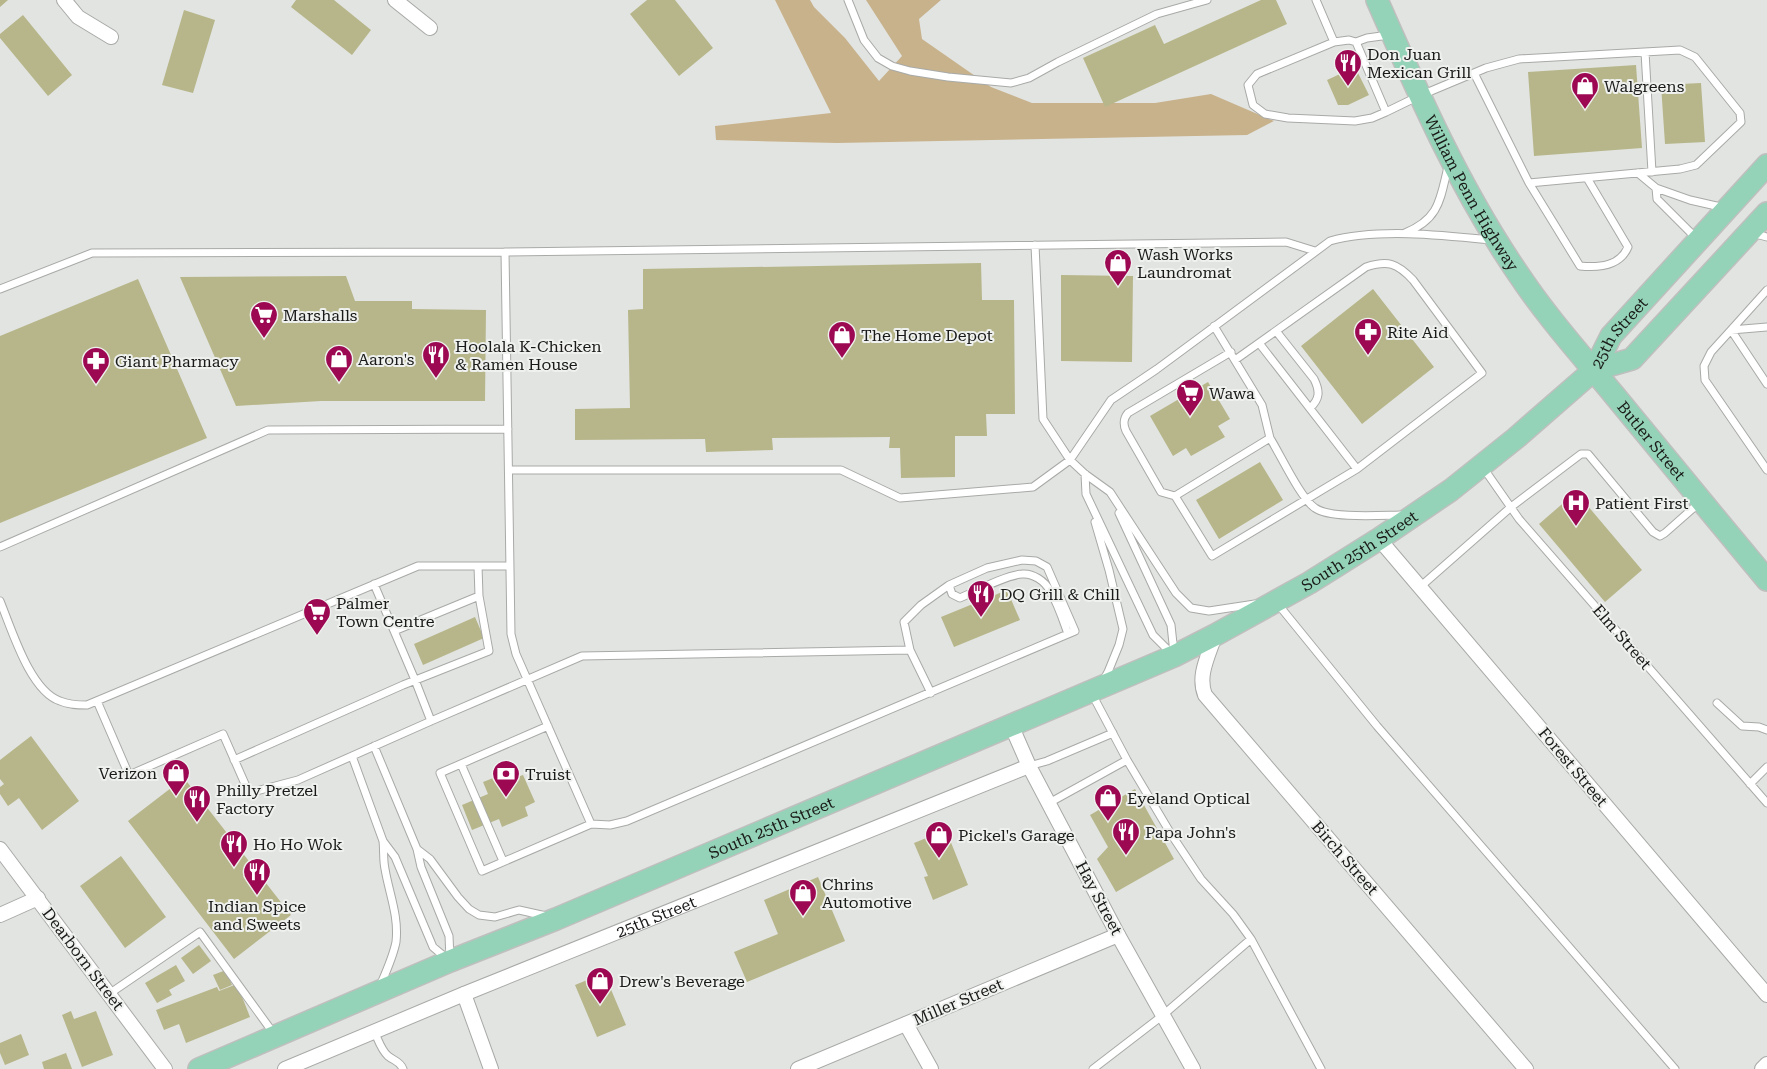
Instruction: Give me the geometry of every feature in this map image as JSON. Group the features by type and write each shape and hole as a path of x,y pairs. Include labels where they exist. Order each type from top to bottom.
{"main road":[{"name":"William Penn Highway","path":"1377,0 1419,96 1475,205 1538,302 1594,370"},
{"name":"25th Street","path":"1594,370 1611,336 1767,165"},
{"name":"25th Street","path":"1594,370 1632,359 1758,235 1767,213"},
{"name":"South 25th Street","path":"450,961 556,919 1095,690 1215,636 1276,602 1416,515 1482,466 1594,370"},
{"name":"Butler Street","path":"1594,370 1767,580"},
{"path":"199,1069 450,961"}],"street":[{"path":"64,0 78,17 112,37"},
{"path":"395,0 430,28"},
{"name":"Forest Street","path":"1379,539 1767,995"},
{"name":"Birch Street","path":"1215,636 1201,676 1205,695 1526,1069"},
{"name":"Hay Street","path":"1011,725 1029,766 1192,1069"},
{"name":"25th Street","path":"285,1069 308,1064 374,1031 1029,766"},
{"name":"Dearborn Street","path":"0,849 165,1069"},
{"path":"0,915 38,898"},
{"name":"Miller Street","path":"798,1069 1118,934"},
{"path":"464,994 491,1069"},
{"path":"906,1024 931,1069"},
{"path":"1762,1069 1767,1064"}],"lane":[{"path":"848,0 864,40 878,58 892,66 948,77 1011,83 1029,78 1157,14 1207,0"},
{"path":"1316,0 1334,42"},
{"path":"1392,34 1367,38 1356,42 1349,40 1334,42 1257,74 1248,84 1252,104 1265,114 1288,118 1356,121 1372,118 1474,73 1519,59 1680,50 1694,57 1740,114 1741,122 1696,165 1680,169 1529,183"},
{"path":"1356,42 1386,112"},
{"path":"1645,52 1652,172"},
{"path":"1474,73 1529,183 1580,266 1603,266 1624,256 1628,247 1587,178"},
{"path":"1403,234 1422,225 1432,215 1440,198 1450,158"},
{"path":"1638,173 1656,188 1690,200 1727,208"},
{"path":"1656,188 1657,199 1698,240"},
{"path":"509,470 841,470 900,498 1033,488 1070,460 1111,400 1157,369 1330,241 1345,237 1403,234 1497,240"},
{"path":"0,289 92,253 505,252 1286,242 1315,251"},
{"path":"1035,244 1043,418 1070,460 1084,474 1110,492 1176,593 1191,608 1208,612 1276,602 1377,726 1674,1069"},
{"path":"505,252 511,634 516,654 591,824"},
{"path":"1231,352 1128,413 1124,424 1126,431 1161,492 1175,496 1212,556 1306,498 1358,469 1482,373 1413,280 1404,270 1390,263 1378,263 1366,267 1235,360"},
{"path":"1767,290 1711,352 1704,366 1705,380 1767,470"},
{"path":"1214,326 1262,406 1270,438 1314,508 1325,512 1366,516 1416,515"},
{"path":"1731,330 1767,327"},
{"path":"1731,330 1767,384"},
{"path":"1276,331 1314,379 1318,387 1319,396 1310,408"},
{"path":"1259,343 1358,469"},
{"path":"0,547 268,430 508,430"},
{"path":"1175,496 1270,438"},
{"path":"1420,588 1511,507 1581,454 1588,454 1653,532 1660,536 1702,501"},
{"name":"Elm Street","path":"1482,466 1538,541 1767,803"},
{"path":"1084,474 1086,494 1153,636 1174,656"},
{"path":"1110,492 1171,625 1174,656"},
{"path":"1090,502 1109,570 1122,629 1119,644 1108,672 1095,690 1113,733 1127,760 1201,879 1233,914 1251,939 1321,1069"},
{"path":"931,693 910,650 904,622 921,605 949,585 987,568 1022,560 1036,561 1047,567 1072,632"},
{"path":"0,601 33,678 44,691 59,701 87,705 418,566 510,566"},
{"path":"234,760 415,680 488,651 480,596 478,566"},
{"path":"949,585 952,594 960,598 1008,578 1020,574 1029,574 1044,583 1050,590 1072,632"},
{"path":"374,584 431,721"},
{"path":"394,631 480,596"},
{"path":"548,726 440,773 482,870 591,824 610,825 627,821 1072,632"},
{"path":"97,701 129,776 223,734 249,793 298,780 582,656 910,650"},
{"path":"1717,703 1742,726 1767,730"},
{"path":"1029,766 1047,761 1113,733"},
{"path":"374,746 417,849 421,867 449,936 450,961"},
{"path":"352,756 383,841 395,858 433,946 450,961"},
{"path":"1049,803 1127,760"},
{"path":"461,764 503,861"},
{"path":"1750,784 1767,768"},
{"path":"378,992 390,964 396,934 392,897 384,868 383,841"},
{"path":"417,849 430,859 469,909 479,915 495,917 519,910 556,919"},
{"path":"109,994 200,932 276,1036"},
{"path":"1093,1069 1162,1016 1251,939"},
{"path":"374,1031 381,1047 403,1069"}],"shaded area":[{"path":"775,0 810,0 814,7 845,38 879,81 902,56 866,0 941,0 919,19 922,39 991,87 1032,103 1155,103 1211,94 1274,121 1247,135 837,143 716,140 715,126 831,113"}],"building":[{"path":"0,0 8,0 0,7"},
{"path":"296,0 334,0 371,30 352,55 291,7"},
{"path":"647,0 675,0 713,48 679,76 630,14"},
{"path":"1261,0 1276,0 1287,24 1105,107 1083,58 1155,25 1164,44"},
{"path":"184,10 215,20 193,93 162,85"},
{"path":"23,15 72,75 48,96 0,38 0,34"},
{"name":"Walgreens","path":"1636,65 1642,148 1534,156 1528,72"},
{"name":"Don Juan Mexican Grill","path":"1355,67 1369,95 1348,105 1338,105 1327,80"},
{"path":"1701,83 1705,142 1665,144 1661,85"},
{"name":"The Home Depot","path":"981,263 982,300 1014,300 1015,414 986,414 987,436 955,436 955,477 901,478 900,448 889,448 890,437 772,438 773,450 706,452 705,439 575,440 575,409 630,408 628,310 643,309 643,269"},
{"path":"1061,275 1133,276 1132,362 1061,361"},
{"path":"346,276 355,301 412,301 412,309 486,310 485,401 321,401 236,406 180,277"},
{"path":"138,279 207,438 0,523 0,336"},
{"name":"Rite Aid","path":"1373,289 1434,367 1362,424 1301,346"},
{"name":"Wawa","path":"1208,382 1230,419 1218,426 1225,437 1191,456 1186,448 1173,456 1150,416"},
{"path":"1260,462 1283,500 1219,539 1196,500"},
{"path":"1576,492 1642,570 1605,602 1539,524"},
{"name":"DQ Grill & Chill","path":"1007,590 1020,620 954,647 941,617"},
{"path":"475,617 484,638 423,665 414,644"},
{"path":"31,736 79,801 42,830 19,798 8,806 0,794 0,787 4,784 0,779 0,760"},
{"name":"Truist","path":"511,771 514,778 523,775 535,802 525,807 528,816 502,827 499,819 472,830 462,805 488,794 483,782"},
{"path":"184,778 291,915 234,959 128,821"},
{"path":"1135,789 1174,859 1116,892 1097,859 1108,847 1090,815"},
{"name":"Pickel's Garage","path":"946,830 968,885 933,900 924,877 928,876 914,843"},
{"path":"121,856 166,917 125,948 80,886"},
{"name":"Chrins Automotive","path":"818,877 845,941 747,982 734,952 778,934 764,900"},
{"path":"199,945 211,961 193,974 181,958"},
{"path":"176,965 185,981 169,990 172,995 157,1003 145,983"},
{"path":"226,970 232,985 220,990 213,975"},
{"name":"Drew's Beverage","path":"604,973 626,1025 597,1037 575,985"},
{"path":"237,984 250,1017 186,1043 179,1024 164,1030 156,1010 217,987 219,991"},
{"path":"71,1011 74,1019 96,1011 113,1055 82,1067 62,1015"},
{"path":"21,1034 29,1055 5,1065 0,1053 0,1043"},
{"path":"66,1053 72,1069 44,1069 42,1062"}],"place":[{"name":"Don Juan Mexican Grill","path":"1348,87"},
{"name":"Walgreens","path":"1585,110"},
{"name":"Wash Works Laundromat","path":"1118,287"},
{"name":"Marshalls","path":"264,339"},
{"name":"Rite Aid","path":"1368,356"},
{"name":"The Home Depot","path":"842,359"},
{"name":"Hoolala K-Chicken & Ramen House","path":"436,379"},
{"name":"Aaron's","path":"339,383"},
{"name":"Giant Pharmacy","path":"96,385"},
{"name":"Wawa","path":"1190,417"},
{"name":"Patient First","path":"1576,527"},
{"name":"DQ Grill & Chill","path":"981,618"},
{"name":"Palmer Town Centre","path":"317,636"},
{"name":"Verizon","path":"176,797"},
{"name":"Truist","path":"506,798"},
{"name":"Eyeland Optical","path":"1108,822"},
{"name":"Philly Pretzel Factory","path":"197,823"},
{"name":"Papa John's","path":"1126,856"},
{"name":"Pickel's Garage","path":"939,859"},
{"name":"Ho Ho Wok","path":"234,868"},
{"name":"Indian Spice and Sweets","path":"257,896"},
{"name":"Chrins Automotive","path":"803,917"},
{"name":"Drew's Beverage","path":"600,1005"}]}
